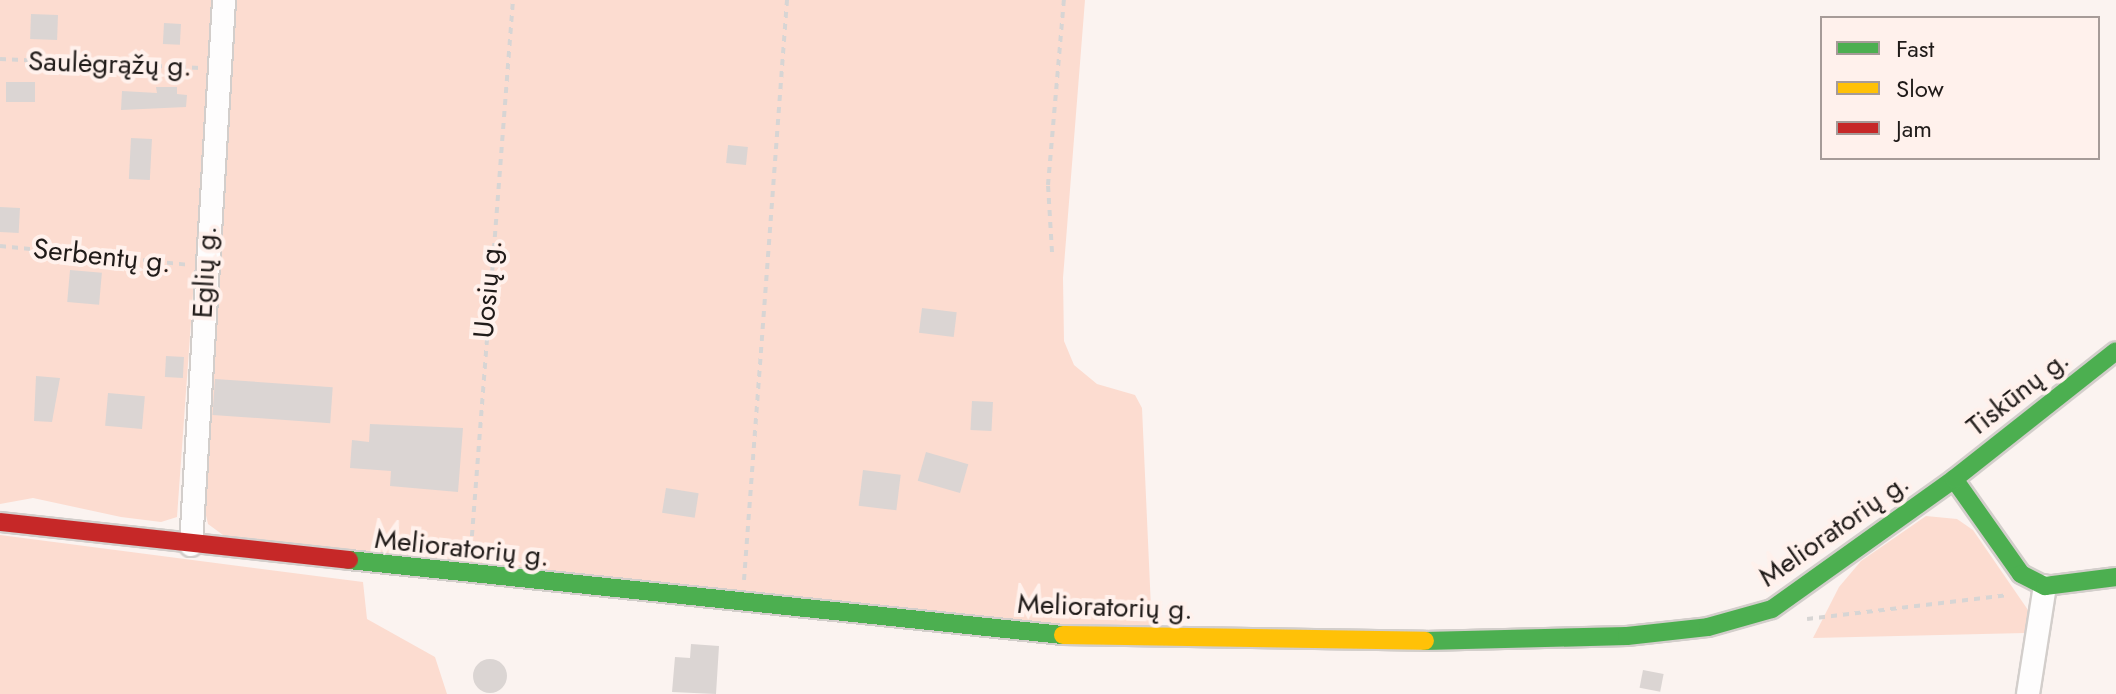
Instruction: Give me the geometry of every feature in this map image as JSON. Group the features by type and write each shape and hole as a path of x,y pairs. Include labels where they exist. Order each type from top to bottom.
{"main road":[{"name":"Tiskūnų g.","path":"1954,479 2116,351"},
{"name":"Melioratorių g.","path":"0,522 474,578 1034,635 1506,642 1627,636 1708,627 1772,609 1954,479 2004,556 2045,586"},
{"path":"2045,586 2116,577"}],"street":[{"name":"Eglių g.","path":"191,545 204,266 224,0"},
{"path":"2028,694 2045,586"}],"path":[{"name":"Uosių g.","path":"474,578 469,519 513,0"},
{"path":"746,605 743,563 787,0"},
{"path":"1052,252 1048,185 1064,0"},
{"name":"Saulėgrąžų g.","path":"0,59 220,69"},
{"name":"Serbentų g.","path":"0,246 204,266"},
{"path":"1807,619 2011,594"}],"shaded area":[{"path":"0,0 1085,0 1063,278 1064,341 1074,365 1097,384 1135,395 1142,408 1152,630 1012,622 223,535 208,524 204,507 216,97 194,280 177,517 161,522 121,517 33,498 0,504"},
{"path":"1926,516 1957,519 1973,530 2028,610 2025,633 1813,638 1839,587 1861,561"},
{"path":"0,535 363,582 367,619 435,657 447,694 0,694"}],"building":[{"path":"31,14 58,15 57,40 30,39"},
{"path":"164,23 181,24 180,45 163,44"},
{"path":"6,82 35,82 35,102 6,102"},
{"path":"156,87 177,87 177,94 187,95 186,107 121,110 122,91 157,93"},
{"path":"131,138 152,139 150,180 129,179"},
{"path":"728,145 748,147 746,165 726,163"},
{"path":"0,207 20,208 19,233 0,232"},
{"path":"70,270 102,273 99,305 67,302"},
{"path":"922,308 957,312 954,337 919,333"},
{"path":"166,356 184,357 183,378 165,377"},
{"path":"36,376 60,378 52,422 34,421"},
{"path":"215,379 333,387 330,423 212,415"},
{"path":"108,393 145,396 142,429 105,426"},
{"path":"972,401 993,402 991,431 970,430"},
{"path":"370,424 463,428 458,492 390,486 391,471 350,468 352,440 369,442"},
{"path":"926,452 968,464 960,493 918,481"},
{"path":"863,470 901,475 896,510 859,506"},
{"path":"666,488 699,493 695,518 662,513"},
{"path":"691,644 719,646 716,694 672,692 675,657 690,658"},
{"path":"490,659 502,664 507,676 502,688 490,693 478,688 473,676 478,664"},
{"path":"1643,670 1664,674 1660,692 1640,688"}],"traffic: fast":[{"path":"1425,641 1627,636 1708,627 1772,609 1954,479 2116,351"},
{"path":"1954,479 2021,574 2045,586 2116,577"},
{"path":"349,560 1063,635"}],"traffic: slow":[{"path":"1063,635 1425,641"}],"traffic: jam":[{"path":"0,522 349,560"}]}
